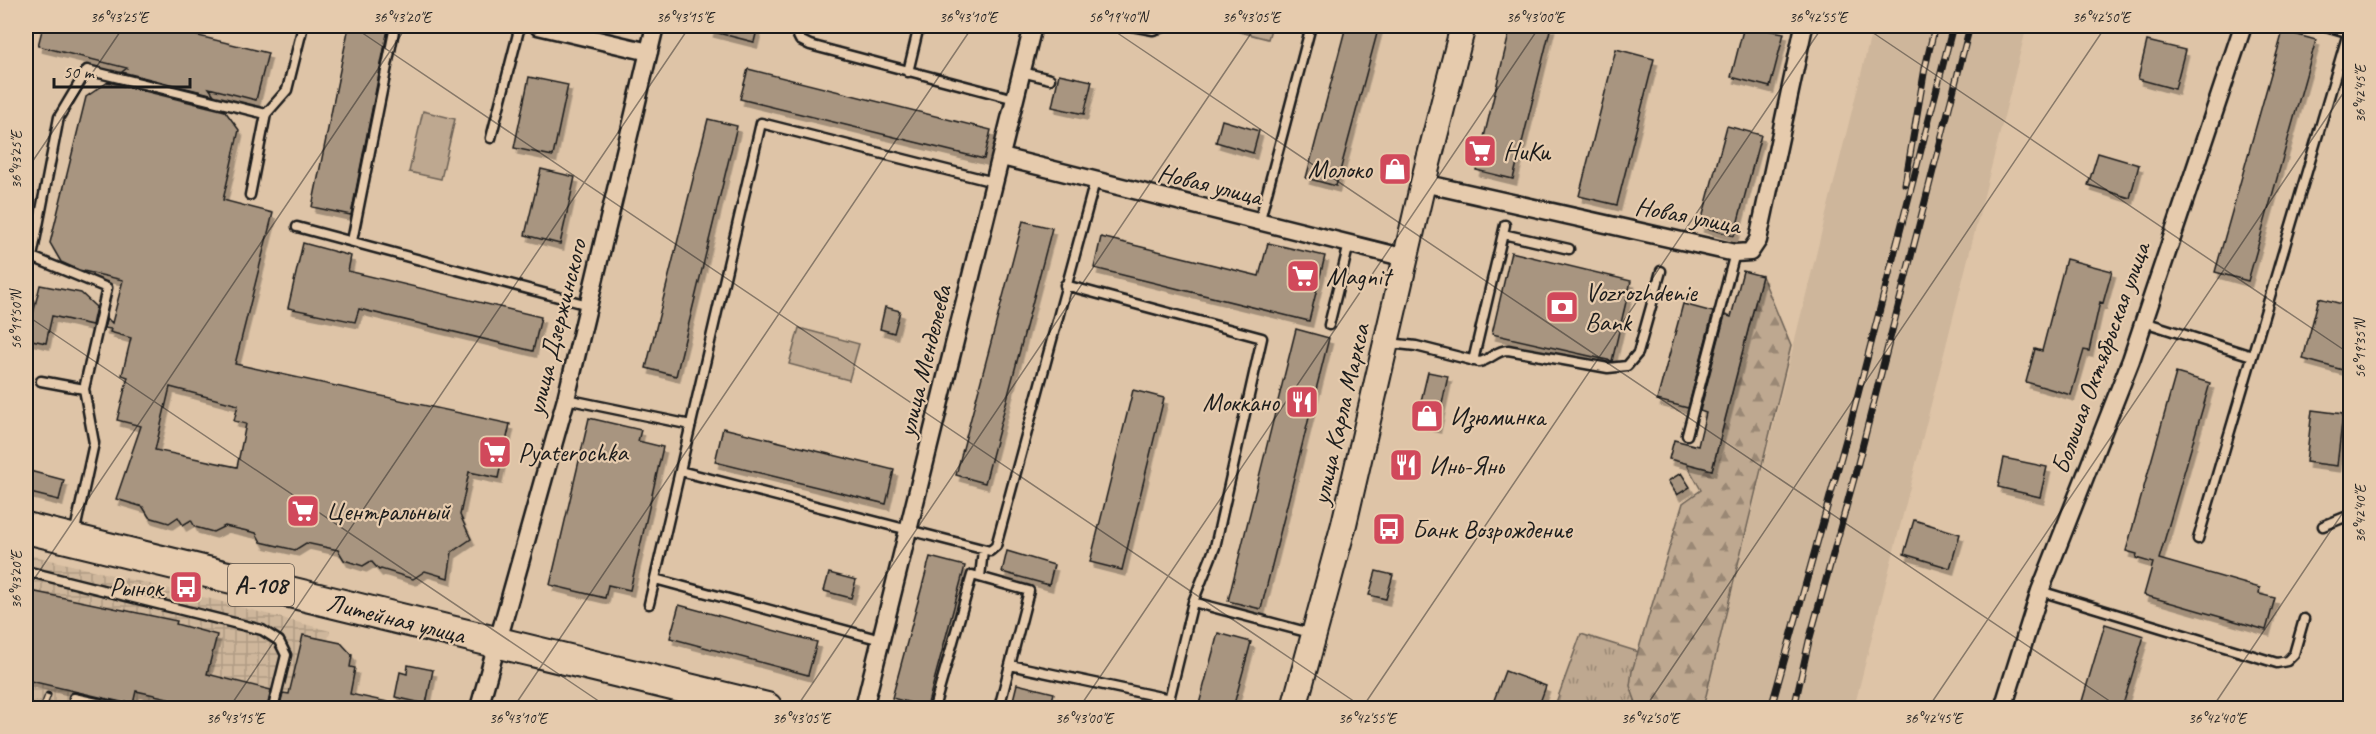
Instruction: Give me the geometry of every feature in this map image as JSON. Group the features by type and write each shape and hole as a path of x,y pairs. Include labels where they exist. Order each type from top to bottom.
{"highway":[{"name":"Литейная улица","path":"26,528 767,708"}],"street":[{"path":"538,26 648,52"},
{"name":"улица Дзержинского","path":"479,708 496,643 508,612 566,399 655,26"},
{"name":"улица Менделеева","path":"864,708 1033,26"},
{"name":"улица Карла Маркса","path":"1294,708 1344,524 1423,183 1463,26"},
{"name":"Новая улица","path":"1423,183 1735,253 1750,252 1758,240 1804,26"},
{"name":"Большая Октябрьская улица","path":"2003,708 2040,591 2144,322 2243,26"},
{"name":"Новая улица","path":"1002,157 1406,258"}],"lane":[{"path":"250,195 266,114 287,90 303,26"},
{"path":"352,241 396,26"},
{"path":"492,138 519,26"},
{"path":"793,26 800,40 810,45 1015,99"},
{"path":"908,72 919,26"},
{"path":"1132,26 1153,30 1167,26"},
{"path":"1259,223 1311,26"},
{"path":"2198,539 2349,33 2326,26"},
{"path":"73,539 94,443 84,389 107,288 32,257 59,117 87,70 266,114"},
{"path":"1022,72 1050,79"},
{"path":"649,604 761,123 994,183"},
{"path":"680,471 990,551 996,546 1095,181"},
{"path":"297,228 588,305"},
{"path":"1473,361 1504,230 1569,249"},
{"path":"1329,325 1349,244"},
{"path":"1687,435 1735,253"},
{"path":"1386,343 1416,346 1473,361 1487,360 1499,350 1508,350 1608,368 1627,366 1638,353 1661,271"},
{"path":"1065,285 1262,338 1215,547 1193,602 1167,708"},
{"path":"2144,322 2252,356"},
{"path":"41,381 84,389"},
{"path":"566,399 691,425"},
{"path":"2323,526 2350,515"},
{"path":"980,577 983,550"},
{"path":"26,571 262,630 279,641 286,655 273,708"},
{"path":"934,708 972,575 1029,591 999,708"},
{"path":"655,579 881,640"},
{"path":"2040,591 2277,663 2286,662 2294,654 2304,619"},
{"path":"1193,602 1314,634"},
{"path":"1010,665 1170,699"},
{"path":"74,698 120,708"}],"shaded area":[{"path":"1873,26 2027,26 1854,708 1703,708"},
{"path":"26,554 211,599 330,631 312,708 26,708"}],"green space":[{"path":"1217,26 1272,26 1268,39"},
{"path":"423,111 455,119 441,179 409,172"},
{"path":"1762,276 1791,346 1703,708 1638,708 1630,686 1632,671 1683,503 1701,490 1686,463 1712,470"},
{"path":"799,328 859,344 849,380 789,364"},
{"path":"1581,634 1639,652 1632,680 1638,708 1554,708"}],"building":[{"path":"43,26 158,26 268,53 256,100 209,88 214,95 122,72 127,68 38,46"},
{"path":"349,26 388,29 351,215 312,207"},
{"path":"711,26 758,26 754,42 710,31"},
{"path":"1346,26 1379,26 1336,186 1306,178"},
{"path":"1511,26 1551,26 1513,179 1476,170"},
{"path":"1744,26 1784,33 1770,87 1731,77"},
{"path":"2283,31 2316,40 2248,281 2215,272"},
{"path":"2147,41 2185,50 2175,89 2138,79"},
{"path":"1616,49 1654,59 1617,205 1579,196"},
{"path":"748,69 991,130 984,159 740,99"},
{"path":"1059,74 1092,81 1084,114 1052,107"},
{"path":"529,77 568,85 553,156 514,148"},
{"path":"108,82 225,111 239,130 223,200 273,213 235,364 510,424 498,478 469,472 460,515 471,539 452,552 448,578 425,571 413,579 379,570 371,561 363,566 344,560 338,550 306,543 295,550 261,542 256,533 225,526 213,532 195,527 191,520 183,525 178,517 169,523 149,517 143,507 116,499 141,426 117,420 128,377 122,375 131,338 104,328 107,318 112,323 123,280 79,270 61,262 50,243 86,97","holes":["170,387 238,405 234,421 246,424 237,467 155,450"]},
{"path":"708,119 737,126 676,376 646,368"},
{"path":"1222,120 1259,131 1253,153 1216,142"},
{"path":"1727,126 1761,135 1734,236 1700,226"},
{"path":"2098,153 2139,165 2130,198 2088,185"},
{"path":"541,169 575,177 560,244 525,235"},
{"path":"1023,221 1052,228 985,483 956,475"},
{"path":"1101,237 1259,276 1268,243 1325,256 1309,321 1094,268"},
{"path":"303,243 351,256 348,271 541,317 533,351 359,309 355,322 288,308"},
{"name":"Vozrozhdenie Bank","path":"1511,252 1631,281 1612,361 1492,334"},
{"path":"2066,259 2112,271 2103,303 2100,302 2089,351 2084,350 2071,395 2026,382 2035,349 2042,351"},
{"path":"1743,271 1762,276 1712,470 1669,459 1674,440 1698,446 1706,413 1700,411 1725,315 1731,317"},
{"path":"40,285 81,293 96,307 92,325 52,316 46,343 27,339"},
{"path":"2319,298 2350,306 2350,372 2303,359"},
{"path":"1683,304 1713,312 1688,408 1657,400"},
{"path":"885,307 900,311 894,333 880,329"},
{"path":"1296,329 1329,338 1261,609 1228,601"},
{"path":"1428,372 1448,376 1437,427 1416,422"},
{"path":"2176,373 2210,383 2159,559 2260,588 2259,594 2275,598 2266,630 2144,595 2153,563 2136,558 2137,554 2126,551"},
{"path":"1133,390 1164,398 1122,570 1090,562"},
{"path":"2312,410 2343,414 2337,466 2306,462"},
{"path":"589,418 641,430 638,441 663,447 630,590 608,585 605,598 550,585"},
{"path":"723,428 894,470 886,504 715,462"},
{"path":"2004,458 2047,467 2040,497 1998,487"},
{"path":"26,470 64,480 59,500 26,492"},
{"path":"1681,473 1690,487 1677,495 1668,481"},
{"path":"1914,520 1960,534 1950,568 1904,554"},
{"path":"1007,551 1054,565 1049,585 1002,572"},
{"path":"930,557 965,566 927,707 892,698"},
{"path":"1376,571 1393,575 1386,599 1369,595"},
{"path":"829,573 856,580 851,598 824,591"},
{"path":"26,590 177,621 176,624 217,635 207,674 271,690 267,708 165,708 168,698 136,691 133,704 126,702 126,705 26,680"},
{"path":"679,605 817,642 808,675 670,638"},
{"path":"2105,624 2144,636 2122,708 2080,708"},
{"path":"1218,633 1251,642 1233,708 1198,708"},
{"path":"303,635 341,643 352,655 350,667 355,668 350,694 388,702 387,708 279,708 283,693 289,694"},
{"path":"408,665 433,670 426,704 395,697 400,672 407,674"},
{"path":"1505,671 1546,686 1538,708 1491,708"},
{"path":"1017,684 1054,693 1050,708 1011,708"}],"railway":[{"path":"1905,184 1925,68 1935,26"},
{"path":"1771,708 1850,425 1953,26"},
{"path":"1794,708 1809,641 1855,475 1970,26"},
{"path":"43,708 48,695"}],"place":[{"name":"НиКи","path":"1480,151"},
{"name":"Молоко","path":"1395,169"},
{"name":"Magnit","path":"1303,276"},
{"name":"Vozrozhdenie Bank","path":"1562,307"},
{"name":"Моккано","path":"1302,402"},
{"name":"Изюминка","path":"1427,416"},
{"name":"Pyaterochka","path":"495,452"},
{"name":"Инь-Янь","path":"1406,465"},
{"name":"Центральный","path":"303,511"},
{"name":"Банк Возрождение","path":"1389,529"},
{"name":"Рынок","path":"186,587"}]}
